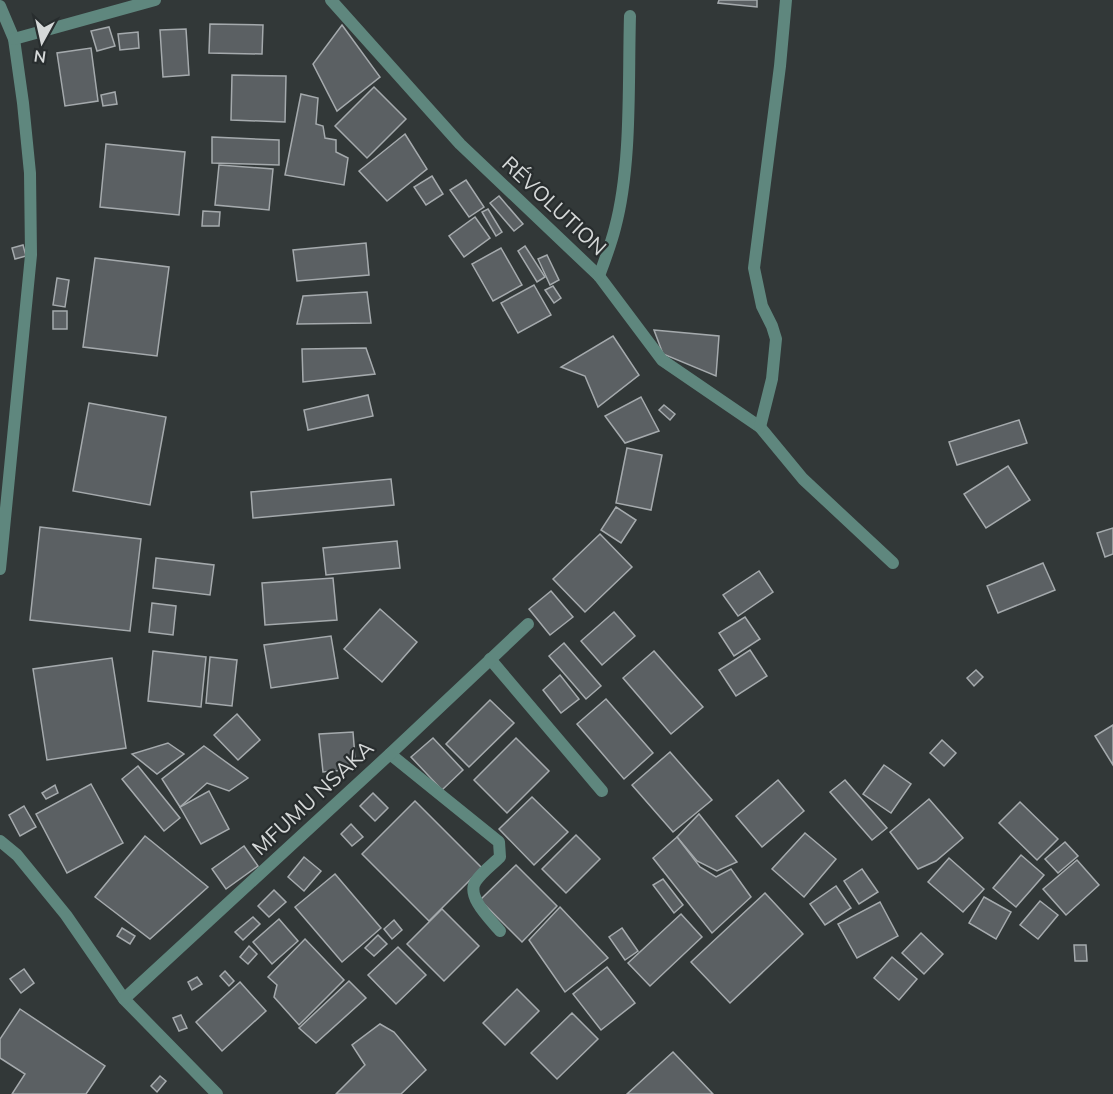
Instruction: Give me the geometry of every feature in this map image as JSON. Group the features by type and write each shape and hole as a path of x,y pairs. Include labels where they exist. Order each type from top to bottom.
{"street":[{"path":"14,39 154,0"},
{"name":"RÉVOLUTION","path":"331,0 460,144 599,276 662,360 760,427 803,478 893,562"},
{"path":"760,427 772,380 776,339 762,306 754,268 780,66 786,0"},
{"path":"0,6 14,39 23,103 30,173 31,255 0,569"},
{"path":"599,276 616,227 621,196 626,152 630,16"},
{"name":"MFUMU NSAKA","path":"123,999 528,624"},
{"path":"490,659 602,792"},
{"path":"390,754 499,842 501,856 475,882 472,889 475,899 500,931"},
{"path":"0,841 17,855 66,915 123,999 217,1094"}],"building":[{"path":"719,0 757,0 757,7 718,3"},
{"path":"210,24 263,25 262,54 209,53"},
{"path":"342,25 380,77 337,111 313,64"},
{"path":"109,27 115,46 97,51 91,31"},
{"path":"186,29 189,75 163,77 160,30"},
{"path":"138,32 139,48 120,50 118,34"},
{"path":"91,48 98,101 65,106 57,53"},
{"path":"232,75 286,76 285,122 231,120"},
{"path":"374,87 406,119 367,158 335,126"},
{"path":"115,92 117,104 103,106 101,95"},
{"path":"301,94 318,98 316,124 323,126 325,138 336,140 336,152 348,158 344,185 285,175"},
{"path":"405,134 427,169 387,201 359,171"},
{"path":"212,137 279,140 279,165 212,163"},
{"path":"106,144 185,152 179,215 100,207"},
{"path":"219,165 273,169 269,210 215,205"},
{"path":"432,176 443,194 426,205 414,187"},
{"path":"466,180 484,207 469,217 450,190"},
{"path":"499,196 523,224 514,231 490,203"},
{"path":"488,209 502,232 496,236 482,212"},
{"path":"203,211 220,212 219,226 202,226"},
{"path":"475,217 490,238 464,257 449,236"},
{"path":"366,243 369,275 297,281 293,250"},
{"path":"23,245 26,256 15,259 12,248"},
{"path":"525,246 545,277 537,282 518,251"},
{"path":"501,248 522,285 493,301 472,264"},
{"path":"547,255 559,280 550,285 538,259"},
{"path":"95,258 169,267 157,356 83,347"},
{"path":"57,278 69,280 65,307 53,305"},
{"path":"534,285 551,315 518,333 501,303"},
{"path":"553,286 561,298 554,303 545,290"},
{"path":"367,292 371,323 297,324 303,296"},
{"path":"53,311 67,311 67,329 53,329"},
{"path":"654,330 719,336 716,376 663,354"},
{"path":"613,336 639,375 598,407 585,376 561,367"},
{"path":"366,348 375,374 303,382 302,349"},
{"path":"368,395 373,416 308,430 304,410"},
{"path":"641,397 659,431 625,443 605,416"},
{"path":"89,403 166,417 150,505 73,491"},
{"path":"664,405 675,414 670,420 659,410"},
{"path":"1019,420 1027,443 957,465 949,442"},
{"path":"627,448 662,455 651,510 616,503"},
{"path":"1008,466 1030,500 986,528 964,494"},
{"path":"391,479 394,505 253,518 251,492"},
{"path":"616,507 636,520 621,543 601,530"},
{"path":"40,527 141,539 130,631 30,620"},
{"path":"1113,528 1113,554 1105,557 1097,533"},
{"path":"600,534 632,567 585,612 553,579"},
{"path":"397,541 400,568 326,575 323,548"},
{"path":"156,558 214,565 210,595 153,588"},
{"path":"1043,563 1055,590 998,613 987,586"},
{"path":"759,571 773,592 738,616 723,595"},
{"path":"333,578 337,620 265,625 262,583"},
{"path":"551,591 573,617 550,635 529,609"},
{"path":"152,603 176,606 173,635 149,632"},
{"path":"380,609 417,642 382,682 344,649"},
{"path":"614,612 635,636 602,665 581,641"},
{"path":"745,617 760,639 734,656 719,633"},
{"path":"331,636 338,678 271,688 264,645"},
{"path":"564,643 601,686 586,699 549,656"},
{"path":"750,650 767,676 736,696 719,670"},
{"path":"153,651 206,657 201,707 148,701"},
{"path":"654,651 703,707 671,734 623,678"},
{"path":"210,657 237,660 232,706 206,703"},
{"path":"112,658 126,748 47,760 33,669"},
{"path":"976,670 983,677 974,686 967,678"},
{"path":"560,675 579,699 561,713 543,690"},
{"path":"606,699 653,753 624,779 577,724"},
{"path":"490,700 514,723 469,767 446,744"},
{"path":"237,714 260,740 238,760 214,735"},
{"path":"1113,725 1113,765 1095,736"},
{"path":"353,732 356,769 323,772 319,734"},
{"path":"433,738 463,770 442,790 411,757"},
{"path":"516,738 549,771 507,813 474,780"},
{"path":"942,740 956,753 944,766 930,753"},
{"path":"168,743 184,754 157,774 132,754"},
{"path":"204,746 248,778 229,791 207,783 180,807 162,779"},
{"path":"670,752 712,800 673,832 632,785"},
{"path":"884,765 911,784 891,813 863,794"},
{"path":"138,766 180,818 164,831 122,779"},
{"path":"778,780 804,811 762,847 736,816"},
{"path":"845,780 887,828 872,840 830,792"},
{"path":"91,784 123,843 67,873 36,814"},
{"path":"55,785 58,793 46,799 42,793"},
{"path":"209,791 229,829 201,844 180,807"},
{"path":"373,793 388,808 375,821 360,806"},
{"path":"532,797 568,832 534,865 499,829"},
{"path":"929,799 963,838 936,861 918,869 890,832"},
{"path":"415,801 482,868 429,921 362,854"},
{"path":"1020,802 1058,839 1037,860 999,823"},
{"path":"24,806 36,827 20,836 9,815"},
{"path":"699,814 737,862 717,871 697,861 677,837"},
{"path":"351,824 363,837 352,846 341,834"},
{"path":"805,833 836,859 804,897 772,869"},
{"path":"576,835 600,859 566,893 542,869"},
{"path":"145,836 208,887 150,939 95,897"},
{"path":"677,837 700,867 716,877 731,869 751,897 712,933 653,858"},
{"path":"1065,842 1078,856 1058,873 1045,859"},
{"path":"244,846 258,866 226,889 212,869"},
{"path":"1021,855 1044,875 1016,907 993,888"},
{"path":"304,857 321,871 304,891 288,877"},
{"path":"949,858 984,889 963,912 928,882"},
{"path":"1077,860 1099,885 1066,915 1043,889"},
{"path":"516,865 557,906 522,942 480,900"},
{"path":"862,869 878,892 859,904 844,881"},
{"path":"335,874 381,928 342,962 295,907"},
{"path":"663,879 683,905 674,913 653,885"},
{"path":"836,886 851,908 825,925 810,904"},
{"path":"274,890 286,902 269,917 258,906"},
{"path":"765,893 803,934 730,1003 691,962"},
{"path":"984,897 1011,912 996,939 969,923"},
{"path":"1040,901 1058,915 1038,939 1020,925"},
{"path":"880,902 898,936 857,958 838,924"},
{"path":"560,907 608,958 565,992 529,940"},
{"path":"442,909 479,946 444,981 407,944"},
{"path":"681,914 702,937 650,986 628,963"},
{"path":"253,917 260,924 243,940 235,932"},
{"path":"279,919 298,941 272,964 253,942"},
{"path":"394,920 402,930 392,939 384,929"},
{"path":"122,928 135,936 130,944 117,936"},
{"path":"622,928 638,951 625,960 609,937"},
{"path":"921,933 943,954 924,974 902,953"},
{"path":"378,935 387,944 374,956 365,948"},
{"path":"305,939 344,980 299,1025 274,997 277,985 268,977"},
{"path":"1074,945 1086,945 1087,961 1075,961"},
{"path":"249,946 257,954 248,964 240,957"},
{"path":"398,947 426,975 396,1004 368,975"},
{"path":"892,957 917,979 899,1000 874,978"},
{"path":"607,967 635,1003 601,1030 573,994"},
{"path":"24,969 34,983 21,993 10,979"},
{"path":"225,971 234,981 229,986 220,976"},
{"path":"197,977 202,984 192,990 188,982"},
{"path":"349,981 366,998 316,1043 299,1028"},
{"path":"240,982 266,1011 222,1051 196,1022"},
{"path":"517,989 539,1011 505,1045 483,1023"},
{"path":"20,1009 105,1066 86,1094 12,1094 25,1074 0,1058 0,1039"},
{"path":"572,1013 598,1039 557,1079 531,1053"},
{"path":"181,1015 187,1028 179,1031 173,1018"},
{"path":"380,1024 394,1032 426,1070 401,1094 336,1094 365,1065 352,1045"},
{"path":"673,1052 713,1094 627,1094"},
{"path":"160,1076 166,1081 157,1092 151,1086"}]}
